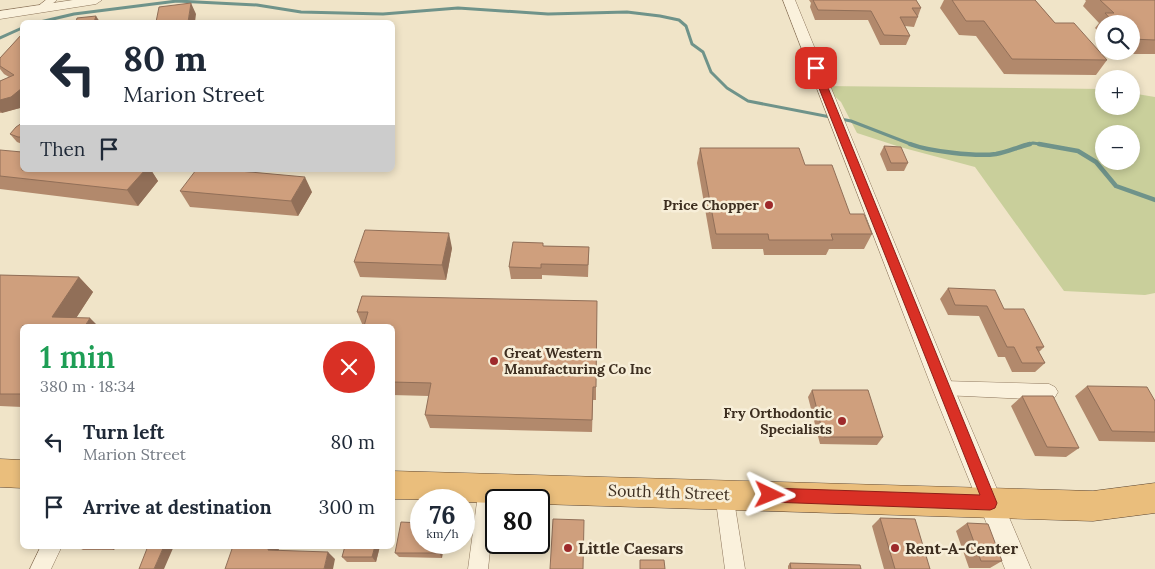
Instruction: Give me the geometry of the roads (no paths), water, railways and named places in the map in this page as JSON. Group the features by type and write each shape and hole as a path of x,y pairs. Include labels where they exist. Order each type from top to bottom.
{"highway":[{"path":"0,473 20,474"},
{"name":"South 4th Street","path":"395,485 1093,506 1155,498"}],"street":[{"path":"40,10 52,0"},
{"path":"0,15 96,0"},
{"path":"789,0 943,388 1018,569"},
{"path":"943,388 1049,392"},
{"path":"478,569 488,487"},
{"path":"724,494 735,569"},
{"path":"40,569 50,549"}],"waterway":[{"path":"48,20 74,14 177,1 257,5 301,12 383,14 458,8 548,14 627,12 660,16 679,20 686,26 692,44 703,52 711,72 727,88 748,101 851,121 913,145"},
{"path":"0,38 20,29"},
{"path":"1025,145 1033,143 1046,145"},
{"path":"910,144 940,151 987,155 1030,144"},
{"path":"1039,144 1078,151 1096,162 1116,186 1155,200"}],"place":[{"name":"Price Chopper","path":"769,205"},
{"name":"Great Western Manufacturing Co Inc","path":"494,361"},
{"name":"Fry Orthodontic Specialists","path":"842,421"},
{"name":"Little Caesars","path":"568,548"},
{"name":"Rent-A-Center","path":"895,548"}]}
